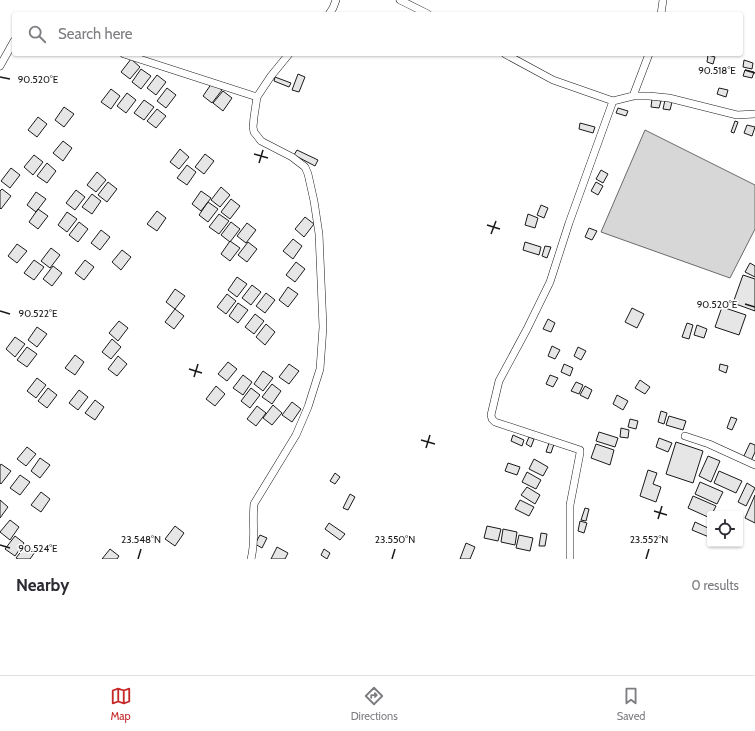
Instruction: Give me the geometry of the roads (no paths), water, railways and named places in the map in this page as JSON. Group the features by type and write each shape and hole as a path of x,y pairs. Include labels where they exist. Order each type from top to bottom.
{"street":[{"path":"330,12 336,0"},
{"path":"400,0 424,12"},
{"path":"660,12 663,0"},
{"path":"0,66 12,45"},
{"path":"130,56 257,97"},
{"path":"251,559 254,533 254,504 296,435 308,407 320,369 323,327 319,234 308,174 305,167 292,157 261,141 254,132 253,127 257,97 271,76 287,56"},
{"path":"509,56 553,80 613,101 633,96 650,96 669,98 737,115 755,114"},
{"path":"633,96 648,56"},
{"path":"570,559 570,505 580,450 495,422 491,415 500,381 550,282 569,223 613,101"},
{"path":"685,436 710,444 755,466"}]}
